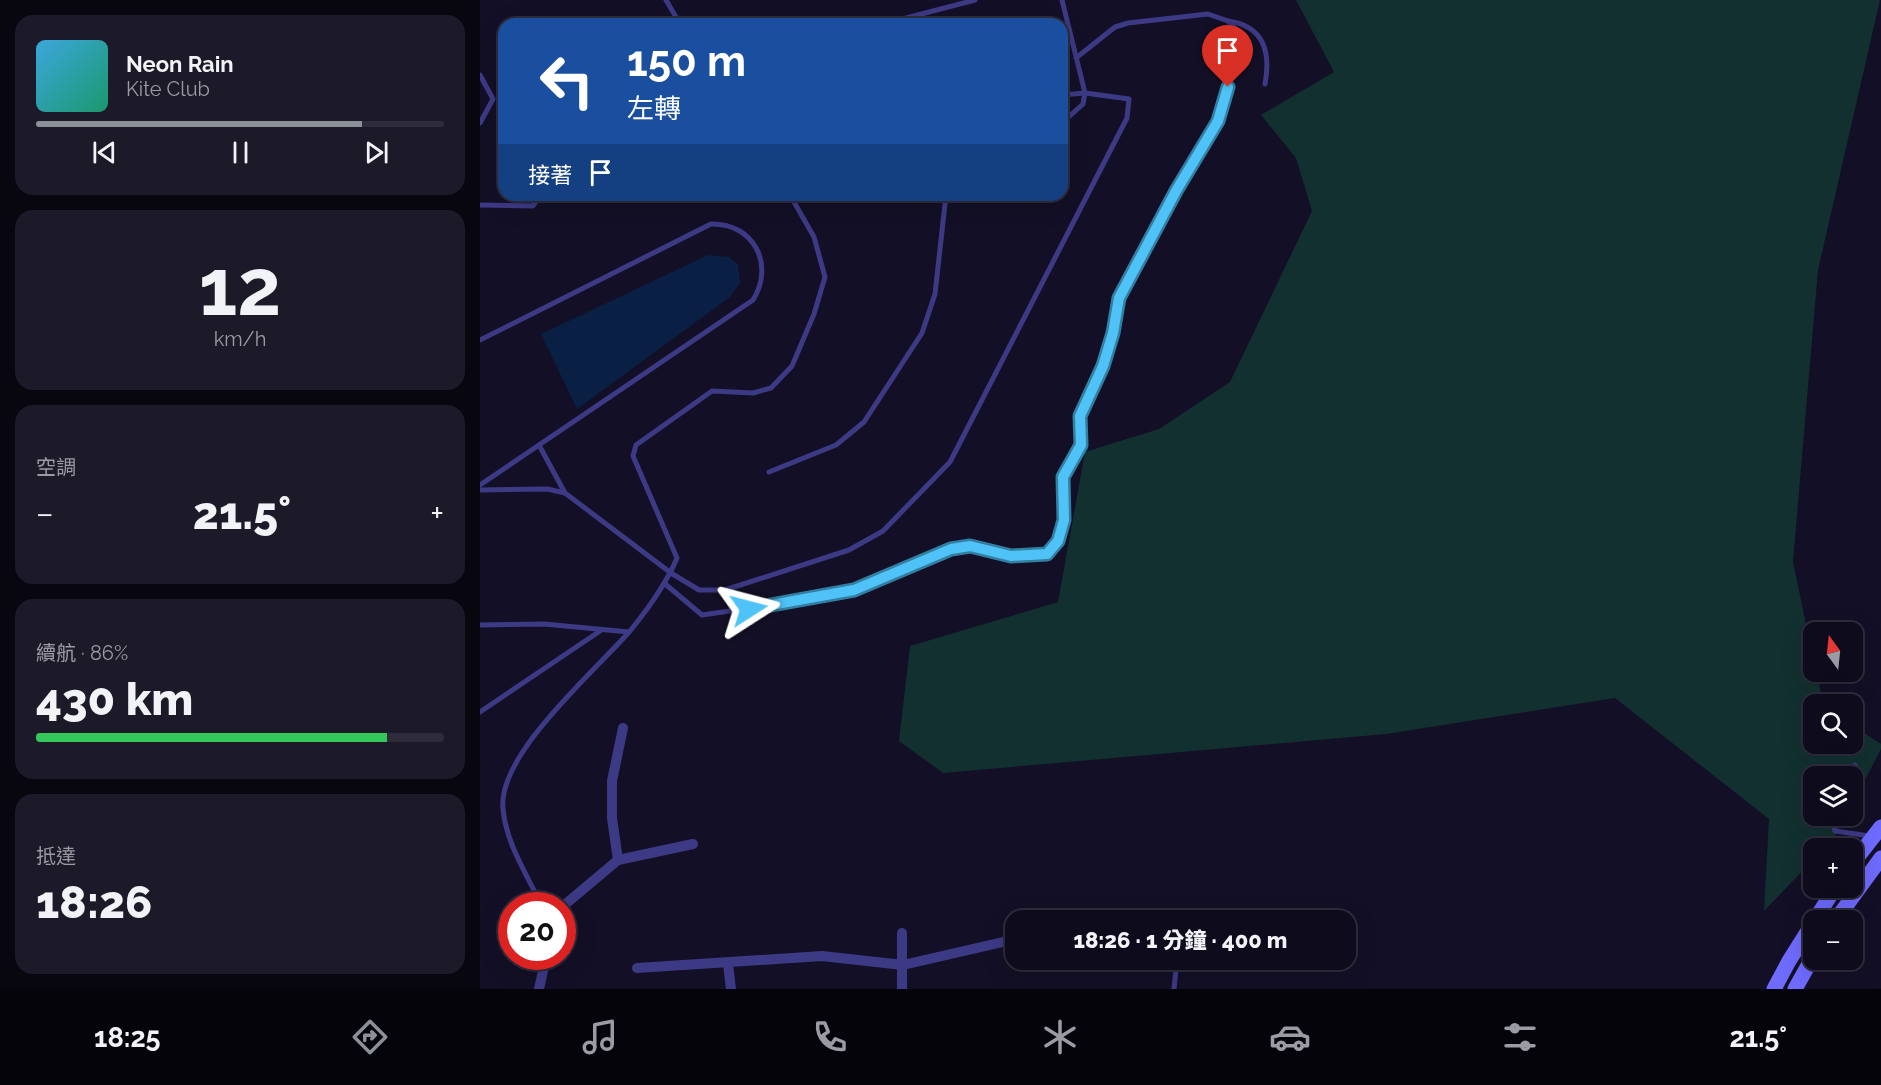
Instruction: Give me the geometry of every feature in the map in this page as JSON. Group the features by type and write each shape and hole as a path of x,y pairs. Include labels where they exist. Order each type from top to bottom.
{"main road":[{"path":"1863,850 1877,832"},
{"path":"1843,910 1881,858"},
{"path":"1774,989 1789,960 1829,898"},
{"path":"1795,989 1806,970"}],"street":[{"path":"618,860 612,818 612,781 623,728"},
{"path":"576,895 618,860 693,844"},
{"path":"902,933 902,989"},
{"path":"637,968 728,964 822,956 903,965 1005,942"},
{"path":"728,964 731,989"},
{"path":"539,989 543,970"}],"lane":[{"path":"666,0 676,18"},
{"path":"906,18 975,0"},
{"path":"1062,0 1066,18"},
{"path":"1076,58 1115,27 1128,23 1208,14 1228,21 1244,23 1258,34 1265,49 1268,69 1265,84"},
{"path":"664,584 702,615 854,590 951,549 970,546 1011,556 1047,554 1058,541 1064,520 1063,477 1081,445 1080,416 1103,366 1113,333 1119,298 1176,191 1218,121 1228,87 1235,46 1236,29 1228,21"},
{"path":"1068,25 1085,93 1083,104 1068,118"},
{"path":"480,75 493,99 480,123"},
{"path":"480,490 547,489 565,493 671,573 699,590 725,590 849,550 883,531 950,462 1126,118 1129,99 1085,93 1068,94"},
{"path":"480,205 533,206 536,201"},
{"path":"535,892 508,836 502,807 511,770 532,738 629,632 664,584 677,558 633,456 636,445 712,391 753,393 771,388 792,366 814,314 825,277 814,237 793,201"},
{"path":"769,471 836,445 864,422 922,333 935,294 945,201"},
{"path":"480,340 711,224 733,226 746,233 761,260 762,286 753,300 480,485"},
{"path":"539,445 565,493"},
{"path":"480,625 544,624 629,632"},
{"path":"480,712 600,631"},
{"path":"1833,826 1834,831 1877,832"},
{"path":"1174,989 1176,970"}],"green space":[{"path":"1296,0 1880,0 1818,270 1793,562 1806,622 1803,622 1803,682 1818,682 1821,694 1803,694 1803,754 1863,754 1863,732 1881,744 1881,749 1863,784 1863,766 1803,766 1803,826 1841,826 1834,838 1803,838 1803,870 1764,911 1769,819 1615,698 1386,734 943,773 899,741 910,646 1058,602 1085,452 1159,429 1230,382 1312,211 1296,158 1261,115 1334,72"}],"water":[{"path":"708,255 729,257 738,264 740,283 730,297 577,409 541,334"}],"route":[{"path":"749,609 854,590 909,569 951,549 970,546 1011,556 1030,557 1047,554 1058,541 1064,520 1063,477 1081,445 1080,416 1103,366 1113,333 1119,298 1176,191 1218,121 1228,87"}]}
